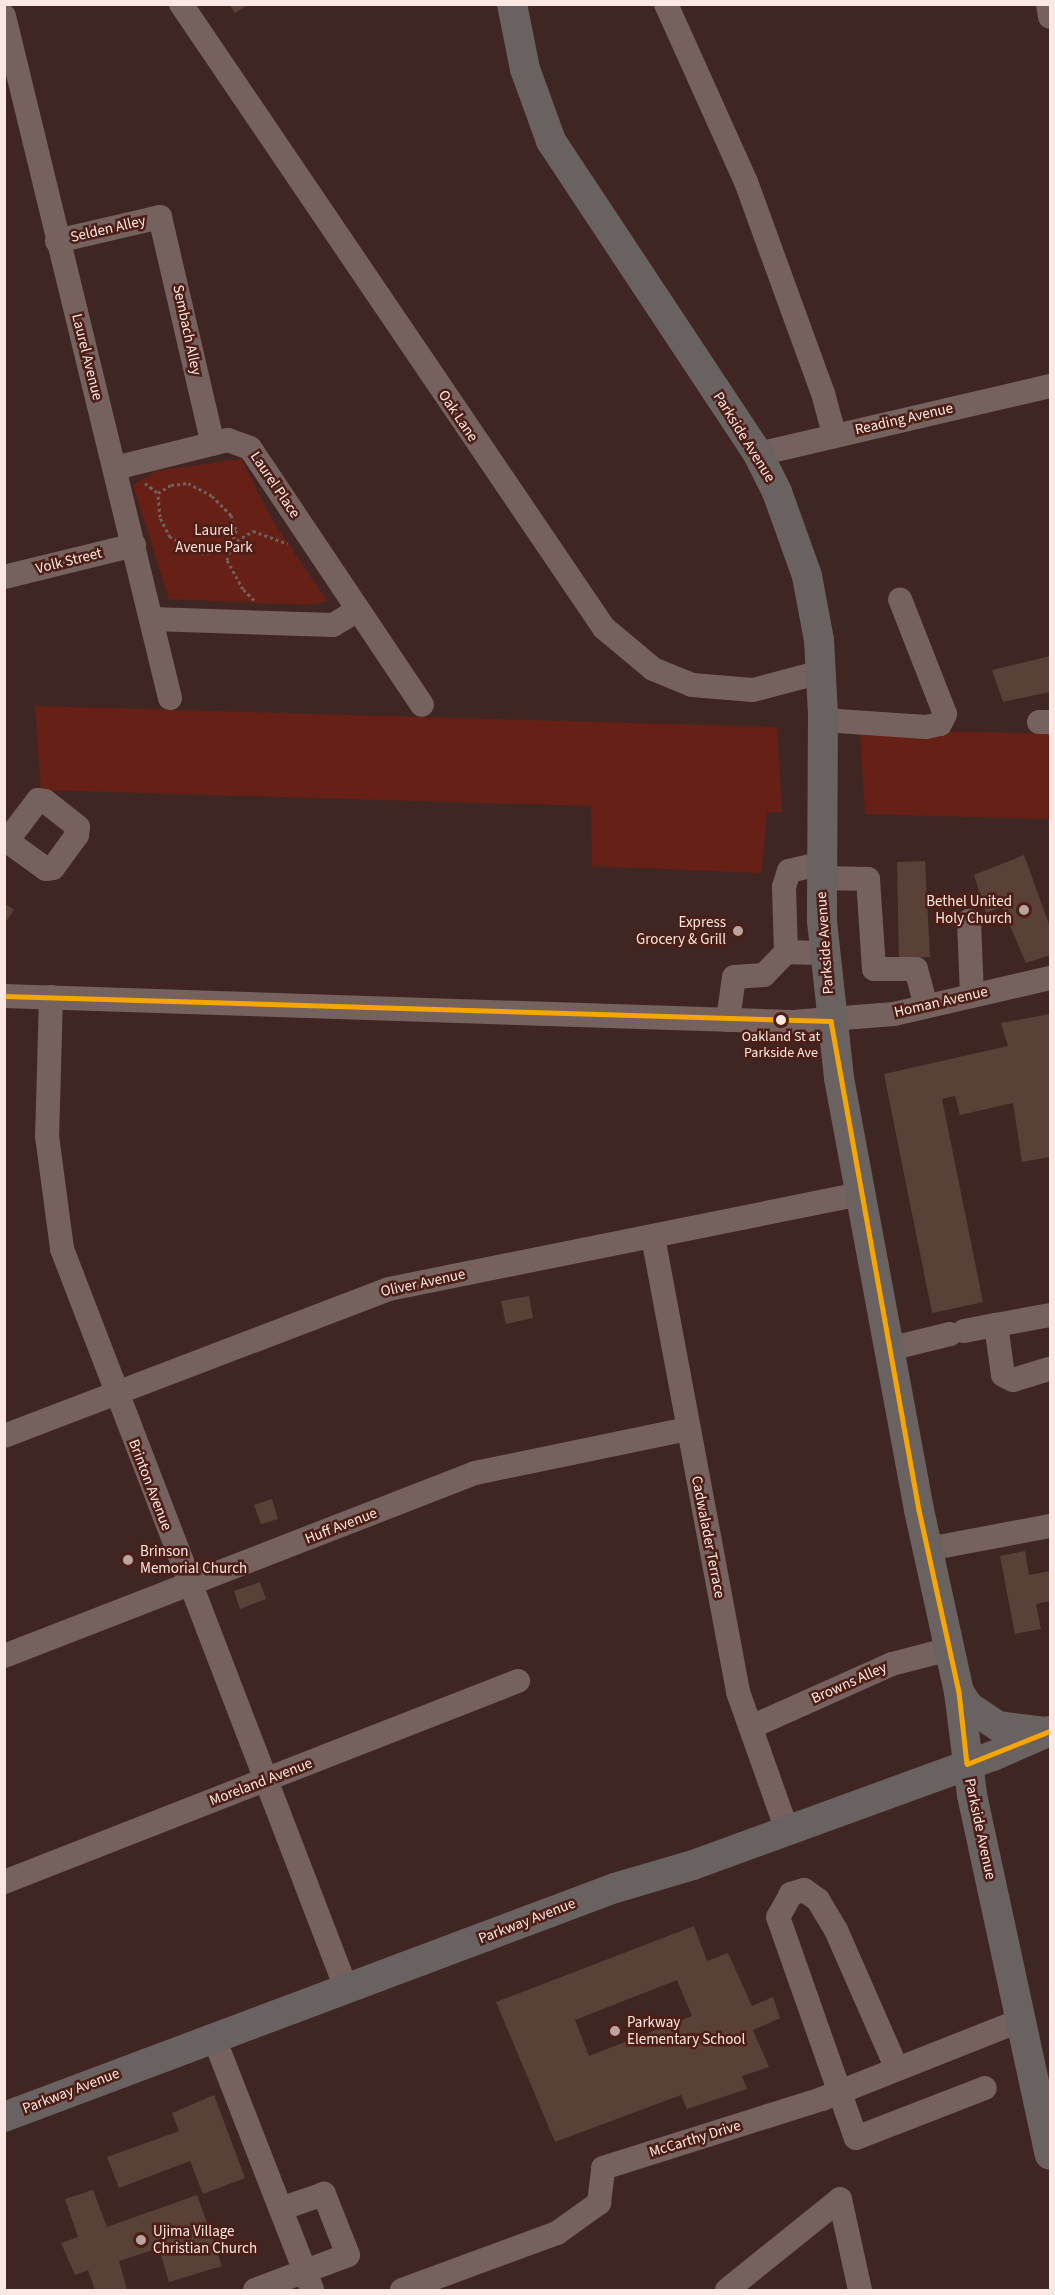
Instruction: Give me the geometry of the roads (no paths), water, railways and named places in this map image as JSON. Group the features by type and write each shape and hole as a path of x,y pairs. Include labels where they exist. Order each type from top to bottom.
{"main road":[{"name":"Parkside Avenue","path":"512,4 525,69 551,141 758,454 777,492 807,576 821,672 823,720 820,871 824,953 831,1021 889,1349 958,1692 967,1764 1022,2020 1046,2108 1050,2156"},
{"path":"958,1692 980,1716 998,1726 1049,1732"},
{"name":"Parkway Avenue","path":"4,2117 615,1888 693,1865 1049,1732"}],"street":[{"name":"Oak Lane","path":"181,4 604,628 653,669 692,685 753,690 821,672"},
{"path":"666,4 746,182 824,393 834,434"},
{"path":"1048,4 1050,17"},
{"name":"Laurel Avenue","path":"4,16 10,61 115,468 171,698"},
{"name":"Selden Alley","path":"57,241 160,217"},
{"name":"Sembach Alley","path":"160,217 213,444"},
{"name":"Reading Avenue","path":"758,454 834,434 1050,386"},
{"name":"Laurel Place","path":"115,468 228,440 250,448 422,705"},
{"name":"Volk Street","path":"4,577 134,545"},
{"path":"823,720 926,727 940,724 945,714 900,599"},
{"path":"152,619 333,625 358,610"},
{"path":"728,1020 734,977 764,975 786,952 784,887 789,870 820,871 868,879 874,969 916,969 927,1006"},
{"path":"969,921 972,995"},
{"path":"786,952 824,953"},
{"name":"Homan Avenue","path":"4,996 728,1020 831,1021 927,1006 1050,978"},
{"name":"Brinton Avenue","path":"51,997 47,1136 51,1190 62,1249 115,1393 346,1988"},
{"name":"Oliver Avenue","path":"4,1436 389,1289 860,1194"},
{"name":"Cadwalader Terrace","path":"653,1237 687,1429 738,1692 787,1830"},
{"path":"889,1349 957,1332 1050,1314"},
{"path":"996,1325 1003,1374 1013,1380 1050,1370"},
{"name":"Huff Avenue","path":"4,1656 475,1473 687,1429"},
{"path":"928,1549 1050,1526"},
{"name":"Browns Alley","path":"751,1727 892,1664 950,1649"},
{"name":"Moreland Avenue","path":"4,1882 518,1681"},
{"path":"897,2069 836,1930 818,1900 804,1890 791,1894 778,1917 856,2138 985,2088"},
{"name":"McCarthy Drive","path":"402,2290 557,2233 598,2203 603,2168 840,2092 1022,2020"},
{"path":"214,2038 309,2281"},
{"path":"255,2290 309,2281 348,2255 324,2194 280,2209"},
{"path":"728,2290 840,2199 860,2290"}],"place":[{"name":"Bethel United Holy Church","path":"1024,910"},
{"name":"Express Grocery & Grill","path":"738,931"},
{"name":"Oakland St at Parkside Ave","path":"781,1020"},
{"name":"Brinson Memorial Church","path":"128,1560"},
{"name":"Parkway Elementary School","path":"615,2031"},
{"name":"Ujima Village Christian Church","path":"141,2240"}],"park label":[{"name":"Laurel Avenue Park","path":"214,538"}]}
